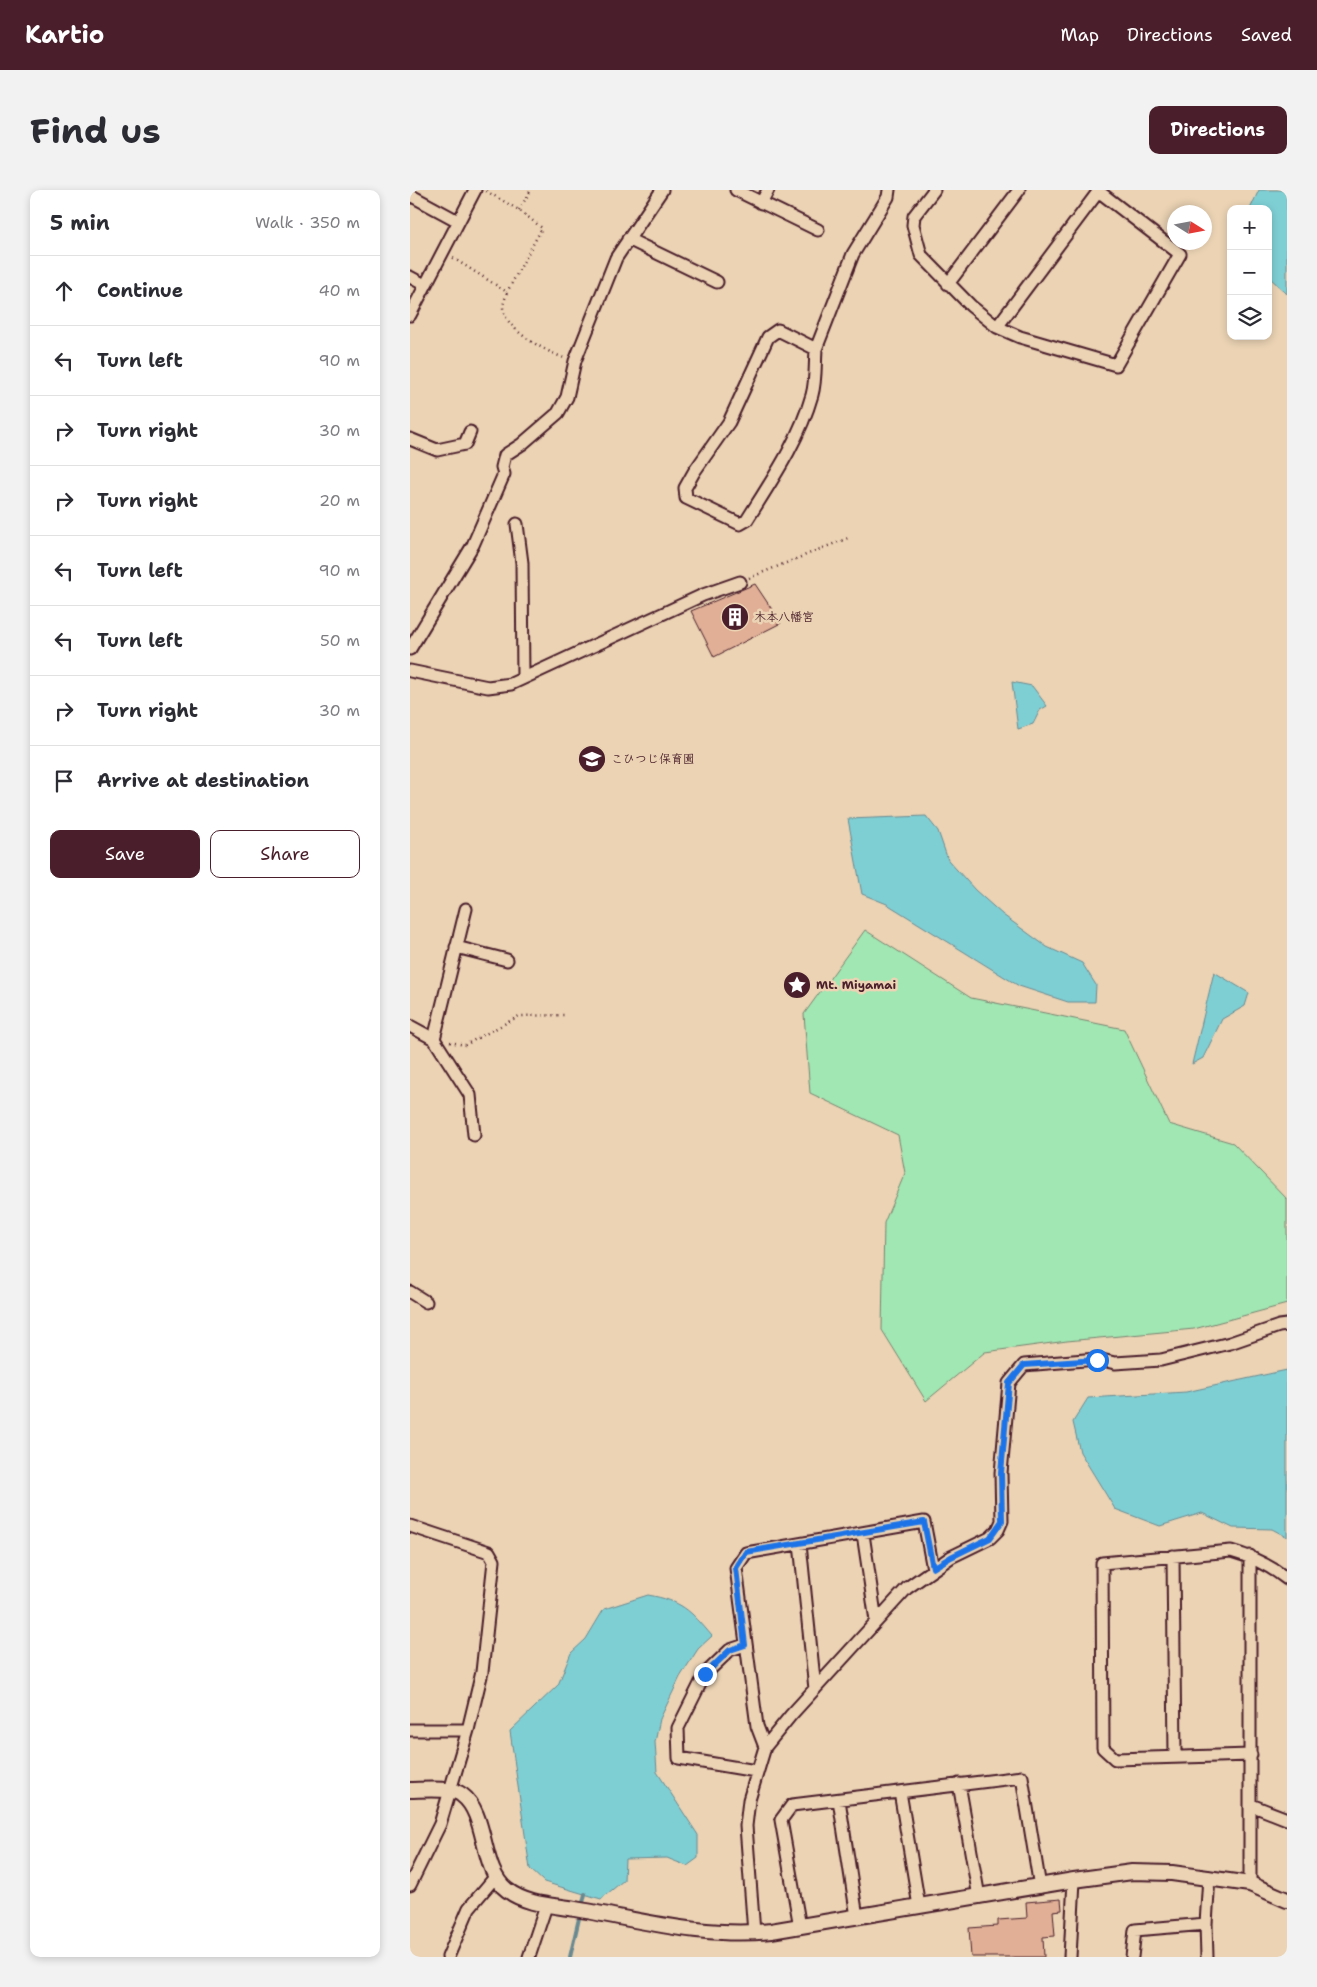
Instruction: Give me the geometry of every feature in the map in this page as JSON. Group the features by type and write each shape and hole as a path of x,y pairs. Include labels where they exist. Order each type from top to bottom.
{"street":[{"path":"410,315 475,190"},
{"path":"410,649 473,546 504,474 502,467 504,455 522,444 558,413 570,390 575,361 616,258 662,190"},
{"path":"736,190 818,230"},
{"path":"761,202 768,190"},
{"path":"816,349 778,330 768,337 729,422 685,488 686,498 740,524 747,520 785,460 800,430 812,393 816,349 853,254 888,196 888,190"},
{"path":"934,190 914,216 912,225 921,254 948,284 997,327 1020,337 1116,365 1180,254 1098,191 997,327"},
{"path":"948,284 1018,190"},
{"path":"410,196 458,220"},
{"path":"628,239 717,282"},
{"path":"410,277 425,285"},
{"path":"410,439 437,450 465,444 470,432"},
{"path":"517,524 522,563 523,678"},
{"path":"410,671 488,687 510,684 703,595 740,582"},
{"path":"434,1039 466,909"},
{"path":"456,947 507,960"},
{"path":"410,1026 434,1039 470,1094 474,1135"},
{"path":"410,1292 426,1302"},
{"path":"754,1933 746,1826 756,1771 765,1747 907,1588 951,1557 990,1538 1002,1521 1001,1473 1009,1383 1024,1365 1097,1360 1116,1363 1161,1360 1193,1354 1287,1325"},
{"path":"765,1747 757,1726 736,1568 746,1552 863,1534 924,1522 933,1568"},
{"path":"410,1526 489,1552 494,1561 482,1672 468,1730 440,1824 410,1885"},
{"path":"863,1534 876,1621"},
{"path":"800,1544 816,1688"},
{"path":"1251,1755 1115,1759 1103,1748 1102,1562 1231,1551 1250,1556 1269,1565 1287,1579"},
{"path":"1173,1556 1175,1757"},
{"path":"1250,1556 1250,1884"},
{"path":"745,1645 730,1650 705,1674 678,1728 679,1758 756,1771"},
{"path":"410,1730 468,1730"},
{"path":"800,1927 781,1820 792,1805 1022,1776 1040,1887"},
{"path":"959,1784 979,1897"},
{"path":"410,1790 451,1791 462,1794 473,1810 496,1876 506,1890 522,1899 546,1906 575,1909 678,1930 754,1933 1132,1872 1172,1873 1250,1884 1287,1900"},
{"path":"900,1792 919,1906"},
{"path":"840,1800 857,1917"},
{"path":"1251,1806 1287,1819"},
{"path":"448,1957 469,1908 496,1876"},
{"path":"1207,1957 1208,1877"},
{"path":"1070,1957 1074,1880"},
{"path":"529,1957 546,1906"},
{"path":"1132,1957 1135,1930 1206,1924"}],"path":[{"path":"484,190 519,210 542,228 507,292 503,307 506,317 519,333 537,344 575,361"},
{"path":"519,210 531,190"},
{"path":"442,251 507,292"},
{"path":"740,582 848,538"},
{"path":"434,1039 465,1045 520,1016 566,1015"}],"green space":[{"path":"865,930 971,998 1124,1029 1169,1124 1233,1143 1287,1199 1287,1304 1194,1329 1067,1341 985,1352 926,1401 882,1330 884,1223 905,1173 898,1135 810,1093 804,1014"}],"water":[{"path":"1259,190 1287,190 1287,294 1272,280 1272,205 1252,205"},
{"path":"1012,682 1032,686 1047,706 1040,710 1033,724 1018,729"},
{"path":"926,816 938,831 948,860 975,890 1003,915 1047,947 1082,963 1096,985 1095,1002 1068,1002 1019,986 887,904 862,894 848,819"},
{"path":"1214,972 1249,993 1245,1006 1222,1019 1203,1058 1192,1064"},
{"path":"1287,1370 1287,1537 1272,1529 1233,1528 1202,1513 1160,1526 1115,1509 1080,1452 1073,1422 1088,1398 1186,1392"},
{"path":"648,1595 669,1600 684,1608 698,1619 712,1636 698,1649 680,1677 660,1719 655,1742 657,1772 698,1835 698,1858 687,1866 667,1858 625,1859 624,1880 601,1899 544,1882 530,1869 510,1731 558,1685 571,1653 586,1639 604,1609"}],"building":[{"name":"木本八幡宮","path":"755,584 781,623 714,657 691,611"},
{"path":"1061,1899 1062,1910 1053,1911 1055,1936 1043,1937 1044,1957 971,1957 969,1928 998,1926 998,1920 1027,1918 1026,1902"}],"waterway":[{"path":"582,1907 585,1894"},
{"path":"570,1957 580,1914"}],"place":[{"name":"木本八幡宮","path":"735,617"},
{"name":"こひつじ保育園","path":"592,759"},
{"name":"Mt. Miyamai","path":"797,985"}],"route":[{"path":"705,1674 730,1650 745,1645 736,1568 746,1552 863,1534 924,1522 933,1568 973,1545 990,1538 998,1530 1002,1521 1001,1473 1009,1383 1024,1365 1097,1360"}]}
